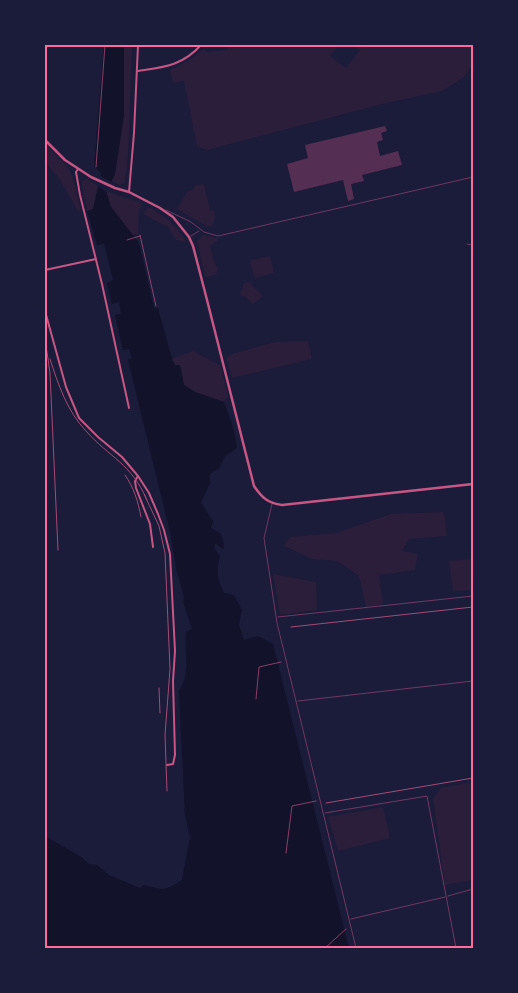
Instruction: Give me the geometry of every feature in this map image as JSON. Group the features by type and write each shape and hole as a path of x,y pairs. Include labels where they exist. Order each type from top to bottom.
{"street":[{"path":"128,192 138,71 138,45"},
{"path":"138,71 168,67 187,58 201,45"},
{"path":"45,140 65,160 91,177 128,192 173,216 189,237 193,246 254,486 261,497 272,504 282,505 473,484"},
{"path":"78,169 76,172 80,195 96,259 128,408"},
{"path":"45,270 96,259"},
{"path":"45,311 66,387 79,418 122,457 138,476 149,493 164,530 170,554 175,651 173,681 174,755 173,764 167,765"},
{"path":"138,476 135,481 136,488 150,524 153,547"}],"lane":[{"path":"160,208 181,216 201,230 218,236 473,177"},
{"path":"189,237 201,230"},
{"path":"467,244 473,245"},
{"path":"272,504 264,538 277,617 356,948"},
{"path":"277,617 473,596"},
{"path":"296,701 473,681"},
{"path":"324,813 428,796 456,948"},
{"path":"350,920 473,889"}],"path":[{"path":"96,167 105,45"},
{"path":"127,240 140,236 156,306"},
{"path":"256,699 259,668 280,662"},
{"path":"286,853 292,806 316,802"},
{"path":"325,948 346,928"}],"shaded area":[{"path":"104,45 124,45 124,115 115,174 106,191 111,207 139,243 154,308 158,308 172,359 175,365 180,365 184,385 195,392 224,402 233,427 237,448 225,456 219,468 210,474 210,483 201,503 213,521 211,528 221,534 223,549 215,543 214,548 220,556 218,570 220,584 224,593 234,595 242,610 239,625 244,640 258,636 273,644 349,948 45,948 45,836 81,857 89,864 97,865 109,875 140,888 143,885 159,889 170,887 182,880 190,837 185,816 179,691 183,684 186,670 186,632 192,629 183,602 184,597 176,568 170,532 128,360 132,358 129,349 123,350 115,315 121,314 119,302 112,304 107,283 113,280 104,244 97,245 87,211 93,209 101,173 94,166"},
{"path":"124,45 132,45 128,155 125,183 119,185 112,181 115,174 124,115"},
{"path":"228,45 339,45 330,56 346,68 360,50 353,45 473,45 473,64 464,77 442,91 382,104 207,150 197,146 184,81 173,83 170,70 188,61 205,48 206,52 227,50"},
{"path":"45,144 67,166 72,175 81,211 77,210 59,178 45,162"},
{"path":"86,178 99,187 93,209 87,211 82,185"},
{"path":"204,184 210,211 214,210 215,218 212,226 206,226 177,209 187,192 194,189 194,186"},
{"path":"106,191 142,203 139,211 138,234 133,235 111,207"},
{"path":"148,207 170,222 187,242 176,240 168,227 143,214"},
{"path":"203,235 217,238 217,241 210,246 218,269 216,275 205,277 197,241"},
{"path":"270,256 274,273 255,278 250,263 251,260"},
{"path":"249,282 263,296 253,304 240,294 244,283"},
{"path":"308,341 312,359 232,378 226,357 232,354 275,342"},
{"path":"193,351 220,365 228,395 224,402 195,392 184,385 180,365 175,365 172,359"},
{"path":"444,512 447,536 409,539 402,551 418,554 415,570 379,575 383,604 366,607 359,576 337,561 312,559 284,546 290,537 336,533 391,514"},
{"path":"473,559 473,590 453,591 449,561"},
{"path":"273,574 316,582 317,610 280,615"},
{"path":"473,782 473,880 445,885 433,799 441,788"},
{"path":"383,807 390,838 338,851 328,817"}],"pier":[{"path":"98,174 113,183 109,193 97,186"}],"building":[{"path":"385,126 387,131 381,133 383,140 377,142 380,156 398,151 402,165 362,175 364,181 351,184 354,199 348,201 343,180 294,192 287,164 308,158 305,145"}],"railway":[{"path":"45,338 50,373 58,550"},
{"path":"50,359 73,415 95,440 134,477 147,500"},
{"path":"125,475 135,495 141,517"},
{"path":"144,494 159,526 165,553 170,669 165,735 167,791"},
{"path":"291,627 473,607"},
{"path":"159,688 160,713"},
{"path":"326,803 473,778"}]}
